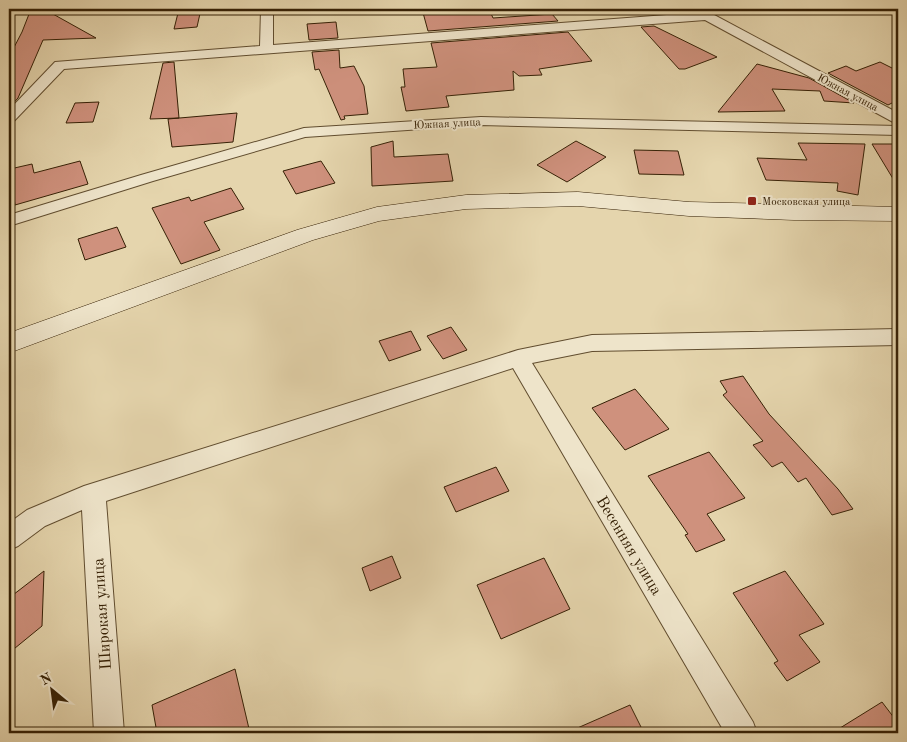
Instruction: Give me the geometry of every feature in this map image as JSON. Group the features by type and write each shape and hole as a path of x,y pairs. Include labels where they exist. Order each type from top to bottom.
{"street":[{"path":"266,9 267,49"},
{"name":"Южная улица","path":"693,9 898,119"},
{"path":"9,118 60,66 708,16"},
{"name":"Южная улица","path":"9,221 304,132 480,121 898,131"},
{"path":"9,343 306,234 377,214 466,202 578,199 689,209 794,214 898,214"},
{"path":"9,538 36,518 92,494 518,358 592,343 898,336"},
{"name":"Весенняя улица","path":"518,358 742,733"},
{"name":"Широкая улица","path":"92,494 109,733"}],"building":[{"path":"31,9 44,9 96,38 43,40 18,98 9,108 9,57"},
{"path":"179,9 201,9 197,27 174,29"},
{"path":"422,9 489,9 493,18 552,14 558,21 428,31"},
{"path":"336,22 338,38 309,40 307,24"},
{"path":"654,26 717,57 685,69 679,69 641,27"},
{"path":"568,32 592,61 539,69 542,75 519,76 513,71 514,90 446,96 449,107 406,111 401,87 405,87 403,69 437,67 431,43"},
{"path":"339,50 340,68 354,66 364,86 368,114 344,116 345,119 341,120 319,69 315,70 312,52"},
{"path":"174,62 179,118 150,119 163,63"},
{"path":"880,62 898,71 898,100 888,105 828,73 846,66 856,71"},
{"path":"757,64 809,78 854,103 824,101 820,91 772,89 785,111 718,112"},
{"path":"99,102 93,122 66,123 75,103"},
{"path":"237,113 233,142 172,147 168,119"},
{"path":"393,141 394,157 448,154 453,181 372,186 371,147"},
{"path":"576,141 606,157 567,182 537,165"},
{"path":"798,143 865,144 858,195 837,191 838,183 766,180 757,158 807,160"},
{"path":"872,144 898,144 898,187"},
{"path":"634,150 678,151 684,175 639,174"},
{"path":"80,161 88,184 15,205 10,169 32,164 34,173"},
{"path":"321,161 335,183 296,194 283,171"},
{"path":"231,188 244,209 204,222 220,250 181,264 152,208 189,197 191,201"},
{"path":"117,227 126,247 85,260 78,239"},
{"path":"451,327 467,350 443,359 427,336"},
{"path":"411,331 421,350 389,361 379,341"},
{"path":"743,376 769,414 838,489 853,509 832,515 806,478 798,482 782,462 772,467 753,445 763,441 723,395 727,392 720,381"},
{"path":"635,389 669,429 625,450 592,408"},
{"path":"709,452 745,498 707,514 725,540 696,552 685,535 688,534 648,476"},
{"path":"496,467 509,491 456,512 444,487"},
{"path":"392,556 401,578 370,591 362,568"},
{"path":"544,558 570,609 501,639 477,585"},
{"path":"44,571 42,626 9,653 9,598"},
{"path":"785,571 824,624 799,635 820,662 787,681 774,663 778,661 733,593"},
{"path":"235,669 250,733 157,733 152,705"},
{"path":"882,702 898,723 898,733 832,733"},
{"path":"630,705 644,733 566,733"}],"place":[{"name":"Московская улица","path":"752,201"}]}
